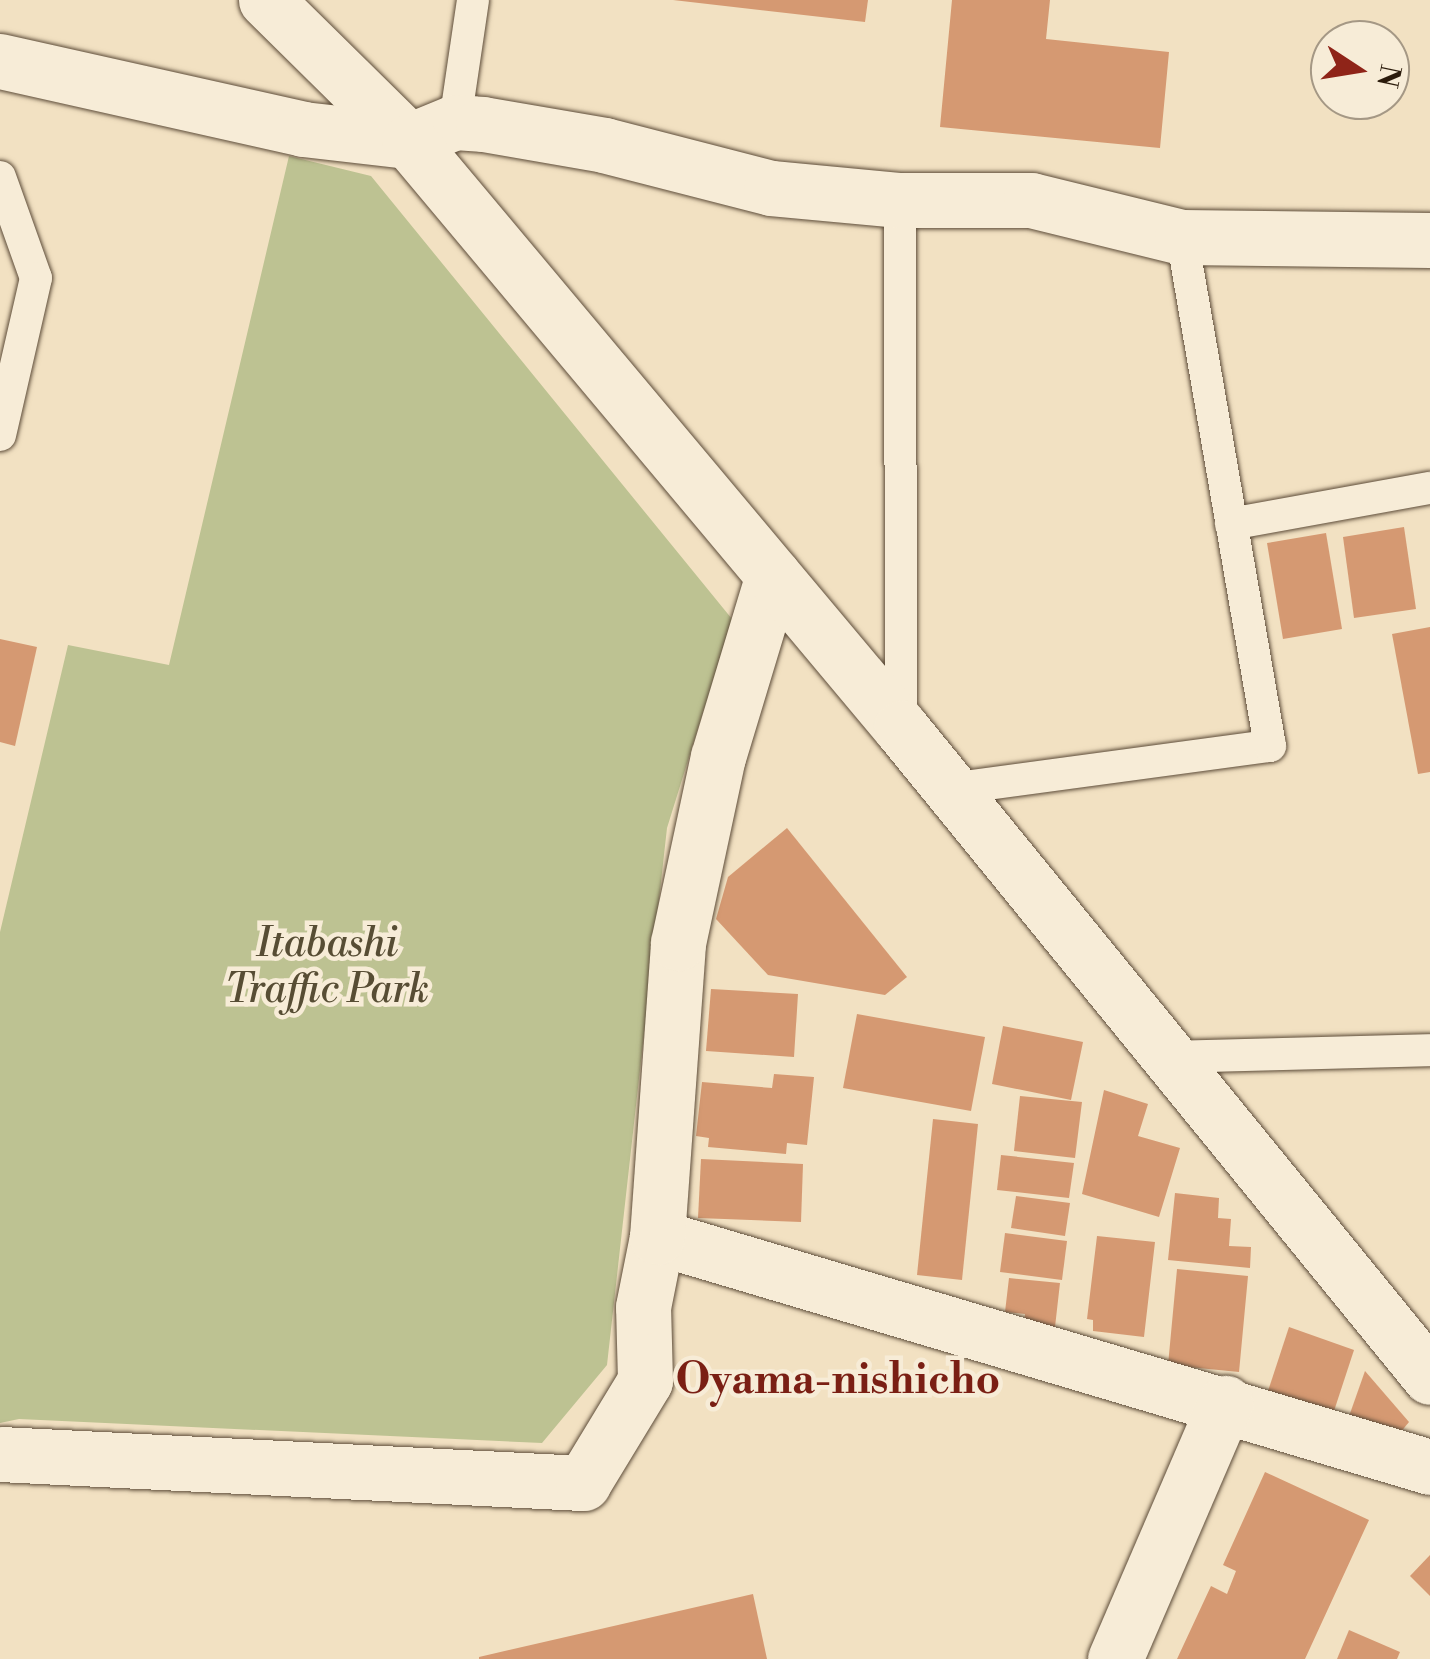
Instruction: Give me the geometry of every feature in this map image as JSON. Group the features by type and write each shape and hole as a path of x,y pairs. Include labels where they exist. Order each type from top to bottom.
{"street":[{"path":"266,0 370,96 432,132 773,575 1430,1377"},
{"path":"0,61 303,129 432,132 604,146 771,188 900,200 1031,200 1182,237 1430,240"},
{"path":"0,1454 583,1484 646,1380 643,1307 657,1238 678,942 718,757 773,575"},
{"path":"657,1238 1430,1466"},
{"path":"1116,1659 1225,1403"}],"lane":[{"path":"432,132 474,0"},
{"path":"0,177 36,278 0,435"},
{"path":"900,200 901,728"},
{"path":"950,789 1270,746 1182,237"},
{"path":"1232,524 1430,488"},
{"path":"1165,1057 1430,1050"}],"green space":[{"name":"Itabashi Traffic Park","path":"289,156 371,176 732,619 667,828 607,1365 542,1443 19,1419 0,1423 0,932 68,645 169,665"}],"building":[{"path":"673,0 868,0 865,22"},
{"path":"952,0 1050,0 1046,39 1169,52 1160,148 940,127"},
{"path":"1404,527 1416,609 1354,618 1343,537"},
{"path":"1326,533 1342,629 1283,639 1267,543"},
{"path":"1430,627 1430,772 1418,774 1392,634"},
{"path":"0,639 37,647 15,746 0,742"},
{"path":"787,828 907,977 885,995 768,975 716,919 728,877"},
{"path":"711,989 798,994 794,1057 706,1051"},
{"path":"857,1014 985,1037 971,1111 843,1088"},
{"path":"1003,1026 1083,1042 1071,1100 992,1084"},
{"path":"774,1074 814,1077 807,1145 787,1143 786,1154 708,1147 709,1138 696,1136 702,1082 772,1088"},
{"path":"1104,1090 1148,1104 1138,1136 1180,1148 1159,1217 1082,1194"},
{"path":"1020,1096 1082,1102 1075,1158 1014,1151"},
{"path":"933,1119 978,1124 962,1280 917,1275"},
{"path":"1001,1155 1074,1163 1069,1198 997,1190"},
{"path":"701,1159 803,1164 801,1222 698,1218"},
{"path":"1175,1193 1219,1198 1218,1218 1231,1219 1229,1246 1251,1247 1250,1268 1168,1260"},
{"path":"1016,1196 1070,1203 1065,1236 1011,1228"},
{"path":"1005,1233 1067,1241 1062,1280 1000,1272"},
{"path":"1097,1236 1155,1242 1144,1337 1093,1331 1093,1320 1087,1319"},
{"path":"1177,1269 1248,1276 1239,1372 1168,1365"},
{"path":"1009,1278 1060,1283 1055,1327 1024,1324 1025,1314 1005,1312"},
{"path":"1289,1327 1354,1350 1333,1414 1268,1391"},
{"path":"1365,1371 1409,1422 1395,1439 1347,1422"},
{"path":"1265,1472 1369,1520 1305,1659 1177,1659 1211,1586 1227,1594 1236,1571 1223,1565"},
{"path":"1430,1555 1430,1596 1410,1576"},
{"path":"753,1594 767,1659 479,1659 479,1657"},
{"path":"1349,1630 1400,1652 1397,1659 1337,1659"}],"district":[{"name":"Oyama-nishicho","path":"838,1381"}]}
